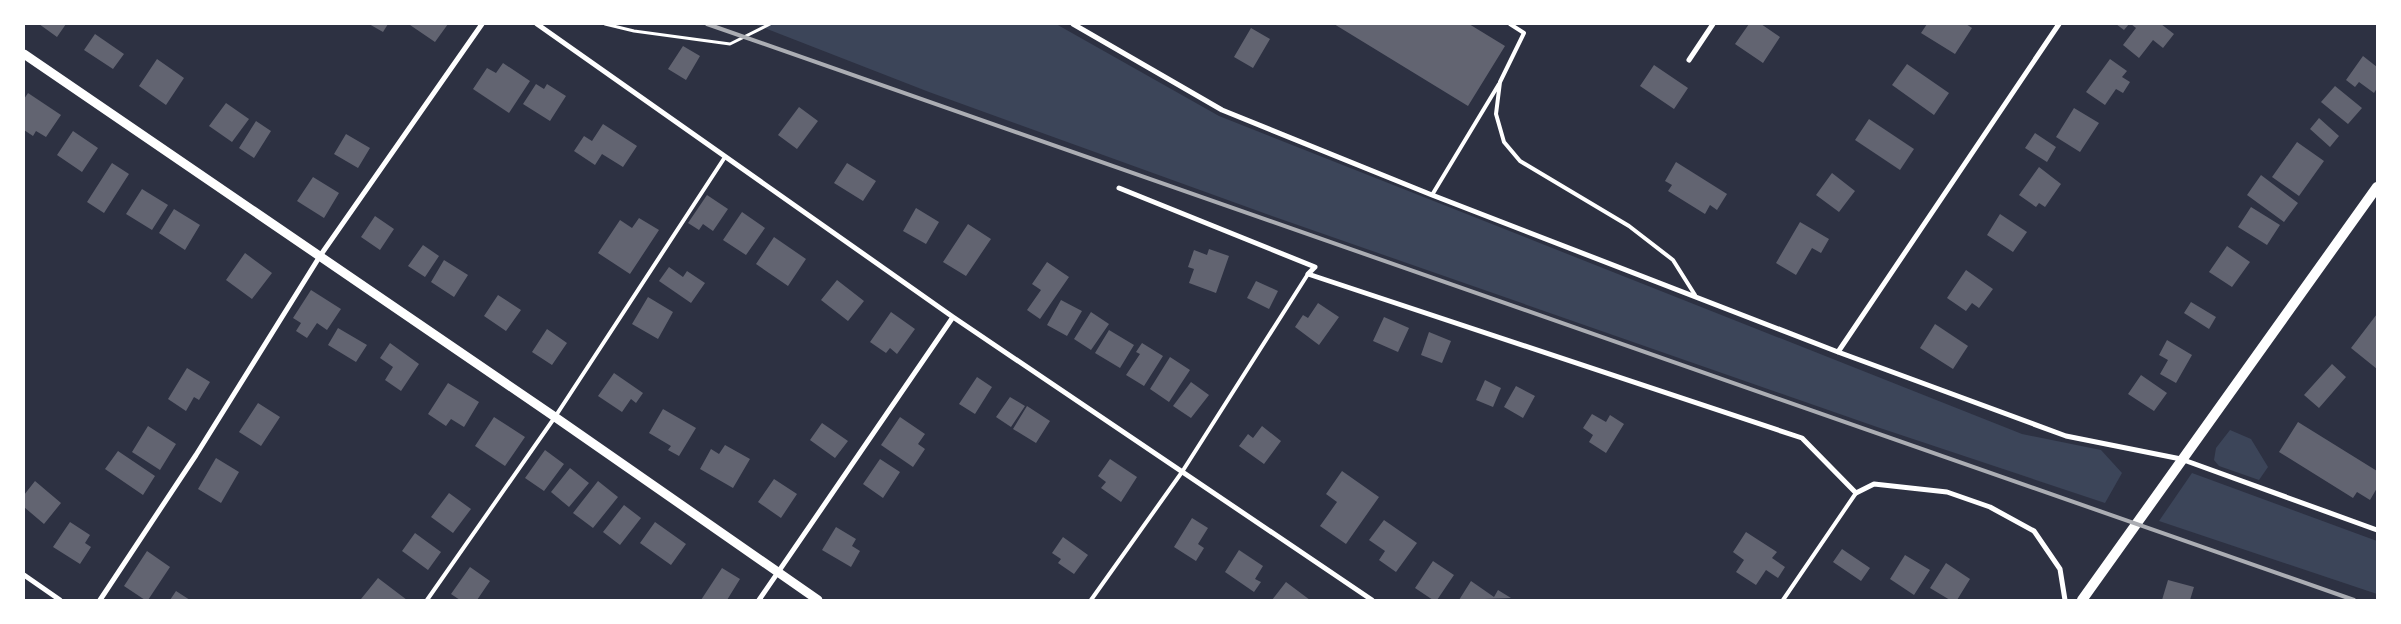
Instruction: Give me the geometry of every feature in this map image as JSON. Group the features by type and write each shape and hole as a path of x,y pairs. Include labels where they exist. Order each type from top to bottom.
{"main road":[{"path":"2082,600 2181,459 2372,201 2377,187"}],"street":[{"path":"100,600 196,455 320,256 482,24"},
{"path":"538,24 954,317 1372,600"},
{"path":"1073,24 1222,110 1432,195 1695,295 1838,352 2066,436 2181,459 2377,530"},
{"path":"1689,60 1713,24"},
{"path":"1838,352 2059,24"},
{"path":"24,54 555,417 818,600"},
{"path":"1119,188 1315,267 1308,274 1802,438 1856,493 1874,484 1947,492 1990,507 2034,531 2060,569 2065,600"},
{"path":"759,600 954,317"},
{"path":"24,575 60,600"}],"lane":[{"path":"1432,195 1500,82 1524,33 1510,24"},
{"path":"1500,82 1496,114 1504,142 1520,161 1637,232 1673,260 1695,295"},
{"path":"427,600 555,417 725,157"},
{"path":"1091,600 1182,472 1308,274"},
{"path":"1783,600 1856,493"}],"path":[{"path":"605,24 634,31 730,44 770,24"}],"shaded area":[{"path":"754,24 1056,24 1219,116 2022,434 2101,450 2122,473 2105,503 1877,427 1272,216 929,92"},
{"path":"2230,430 2251,439 2268,467 2259,480 2219,466 2214,460 2216,448"},
{"path":"2192,473 2377,541 2377,594 2159,521"}],"building":[{"path":"39,24 66,24 57,37"},
{"path":"369,24 388,24 383,32"},
{"path":"448,24 435,42 410,25"},
{"path":"1334,24 1469,24 1505,46 1468,106"},
{"path":"1749,24 1761,24 1780,37 1763,63 1735,44"},
{"path":"1927,24 1966,24 1972,28 1955,54 1921,33"},
{"path":"2116,24 2129,24 2124,30"},
{"path":"2131,24 2161,24 2174,34 2163,48 2153,40 2139,58 2123,45 2136,28"},
{"path":"1251,28 1270,39 1253,68 1234,57"},
{"path":"95,34 124,54 113,69 84,50"},
{"path":"683,46 700,56 686,80 668,69"},
{"path":"2363,56 2377,67 2377,88 2374,93 2359,82 2355,87 2346,80"},
{"path":"157,59 184,78 166,105 139,86"},
{"path":"2110,59 2127,71 2122,77 2130,82 2123,93 2116,89 2105,105 2086,92"},
{"path":"503,63 530,81 509,113 473,89 487,68 496,73"},
{"path":"1907,64 1949,93 1934,115 1892,85"},
{"path":"1654,65 1688,88 1674,109 1640,86"},
{"path":"536,84 544,89 547,84 566,96 550,121 523,104"},
{"path":"2335,86 2362,108 2348,124 2321,102"},
{"path":"28,93 61,115 46,137 36,131 33,136 24,130 24,99"},
{"path":"226,103 249,119 232,142 209,126"},
{"path":"799,107 818,121 797,149 778,135"},
{"path":"2074,108 2099,123 2080,152 2056,137"},
{"path":"2319,118 2339,136 2330,147 2310,129"},
{"path":"1869,119 1914,149 1900,170 1855,140"},
{"path":"256,121 271,131 254,158 239,148"},
{"path":"603,124 637,146 623,167 602,154 595,165 574,151 584,136 592,141"},
{"path":"73,131 98,148 82,172 57,155"},
{"path":"2035,133 2056,147 2047,162 2025,148"},
{"path":"346,134 370,148 358,168 334,154"},
{"path":"2297,142 2324,161 2299,196 2272,177"},
{"path":"1676,162 1727,194 1717,210 1710,205 1705,214 1668,191 1672,185 1665,181"},
{"path":"112,163 129,174 104,213 87,202"},
{"path":"847,163 876,181 863,201 834,183"},
{"path":"2039,167 2061,184 2045,207 2039,203 2036,207 2019,195"},
{"path":"1832,173 1855,191 1839,212 1816,195"},
{"path":"2261,175 2298,203 2284,222 2247,195"},
{"path":"313,177 339,193 324,218 297,201"},
{"path":"142,189 168,205 152,230 126,214"},
{"path":"707,195 728,209 713,231 703,224 699,230 688,223"},
{"path":"2251,207 2280,225 2267,245 2238,227"},
{"path":"916,208 939,222 926,244 903,231"},
{"path":"174,209 200,225 185,250 159,233"},
{"path":"742,212 765,228 746,255 723,240"},
{"path":"2000,214 2027,232 2013,252 1987,235"},
{"path":"375,216 394,229 380,250 361,237"},
{"path":"639,218 659,230 630,274 598,253 620,220 632,228"},
{"path":"1800,222 1829,239 1821,253 1812,248 1796,275 1776,263"},
{"path":"968,224 991,239 966,276 943,262"},
{"path":"774,237 806,259 788,286 756,264"},
{"path":"423,245 439,256 425,277 408,266"},
{"path":"2227,246 2250,262 2232,287 2209,272"},
{"path":"1209,249 1229,256 1216,293 1189,283 1194,269 1188,267 1194,250 1207,255"},
{"path":"245,253 272,273 252,299 226,280"},
{"path":"444,260 468,275 454,297 431,282"},
{"path":"1047,262 1069,277 1040,319 1027,310 1041,290 1032,284"},
{"path":"669,267 683,277 687,271 705,283 691,303 659,281"},
{"path":"1966,270 1993,289 1979,308 1972,303 1966,311 1947,298"},
{"path":"837,280 864,301 848,321 821,300"},
{"path":"1256,281 1278,291 1269,309 1247,298"},
{"path":"311,290 341,309 327,330 317,323 307,338 296,331 301,323 293,318"},
{"path":"498,295 521,310 506,331 484,316"},
{"path":"648,297 673,312 658,339 632,324"},
{"path":"1061,300 1082,311 1067,336 1047,325"},
{"path":"2191,302 2216,317 2209,329 2184,313"},
{"path":"1318,303 1339,317 1319,345 1295,327 1303,315 1308,318"},
{"path":"891,312 915,329 897,354 890,348 886,353 870,342"},
{"path":"1091,312 1109,324 1091,350 1074,339"},
{"path":"2377,314 2377,369 2351,348"},
{"path":"1384,317 1409,328 1398,352 1373,341"},
{"path":"1935,324 1968,346 1953,369 1920,348"},
{"path":"338,328 367,345 356,362 328,345"},
{"path":"547,329 567,343 552,365 532,352"},
{"path":"1109,330 1134,345 1120,368 1095,353"},
{"path":"1429,332 1451,341 1442,363 1421,355"},
{"path":"2167,340 2192,355 2176,383 2160,374 2168,360 2159,355"},
{"path":"390,343 419,364 401,391 385,380 393,367 380,358"},
{"path":"1142,343 1163,356 1144,386 1126,375 1140,354 1136,352"},
{"path":"1170,357 1190,370 1169,402 1150,389"},
{"path":"2332,364 2346,377 2319,408 2304,395"},
{"path":"187,368 210,382 199,400 194,397 186,411 168,399"},
{"path":"614,373 643,393 636,403 631,399 622,412 598,396"},
{"path":"2141,375 2167,393 2154,411 2128,394"},
{"path":"977,377 992,387 975,414 959,404"},
{"path":"1485,380 1501,388 1493,407 1476,400"},
{"path":"1191,382 1209,395 1191,418 1173,406"},
{"path":"448,383 479,402 464,427 451,419 446,426 428,414"},
{"path":"1516,386 1535,396 1523,418 1504,407"},
{"path":"1010,397 1025,406 1011,427 996,417"},
{"path":"258,403 280,417 261,446 239,432"},
{"path":"1027,406 1050,421 1036,443 1013,429"},
{"path":"663,409 696,428 679,456 668,450 671,446 649,433"},
{"path":"1592,414 1606,422 1610,415 1624,424 1606,453 1589,442 1593,435 1583,428"},
{"path":"494,417 525,437 505,466 475,446"},
{"path":"900,417 925,434 918,444 925,449 913,467 881,445"},
{"path":"2298,422 2377,471 2377,488 2370,500 2357,492 2353,498 2279,452"},
{"path":"822,423 848,441 835,458 810,440"},
{"path":"148,426 176,444 160,470 132,452"},
{"path":"1262,426 1281,441 1264,464 1239,446 1248,434 1253,438"},
{"path":"725,445 750,459 733,488 700,469 711,449 719,454"},
{"path":"545,450 564,464 544,491 525,478"},
{"path":"118,451 155,476 143,495 105,469"},
{"path":"216,458 239,472 221,503 198,489"},
{"path":"880,459 900,472 883,498 863,484"},
{"path":"1110,459 1137,477 1121,502 1101,488 1106,482 1098,476"},
{"path":"570,468 589,483 569,507 551,492"},
{"path":"1342,471 1379,497 1346,544 1320,526 1337,502 1326,494"},
{"path":"774,479 797,494 781,518 758,502"},
{"path":"35,481 61,503 44,524 24,507 24,495"},
{"path":"598,481 618,497 593,528 573,513"},
{"path":"449,493 471,509 453,533 431,517"},
{"path":"624,505 641,518 620,545 603,532"},
{"path":"1192,518 1208,528 1198,544 1204,548 1196,561 1174,547"},
{"path":"1384,520 1417,543 1396,572 1379,560 1385,551 1369,540"},
{"path":"70,522 90,535 85,543 91,547 80,564 53,547"},
{"path":"655,522 686,544 671,565 640,543"},
{"path":"836,527 856,539 852,546 860,551 851,567 822,550"},
{"path":"1746,532 1777,552 1772,558 1785,567 1778,578 1766,570 1756,585 1736,572 1744,560 1733,552"},
{"path":"415,533 441,552 428,570 402,551"},
{"path":"1063,537 1088,555 1074,574 1058,563 1061,559 1052,553"},
{"path":"1842,549 1870,568 1861,581 1833,562"},
{"path":"1239,550 1263,566 1255,579 1261,582 1254,592 1225,572"},
{"path":"147,551 170,567 148,600 145,600 124,586"},
{"path":"1905,555 1930,570 1914,595 1890,579"},
{"path":"1433,561 1454,575 1437,600 1433,600 1415,588"},
{"path":"1946,563 1970,579 1957,600 1950,600 1930,588"},
{"path":"470,567 490,581 477,600 460,600 451,594"},
{"path":"722,568 740,579 727,600 701,600"},
{"path":"378,578 407,600 361,599"},
{"path":"2168,580 2194,587 2190,600 2162,600"},
{"path":"1471,581 1494,597 1498,590 1511,598 1459,600"},
{"path":"1286,582 1310,600 1272,600"},
{"path":"176,591 190,600 170,600"}],"railway":[{"path":"707,24 2354,600"}]}
